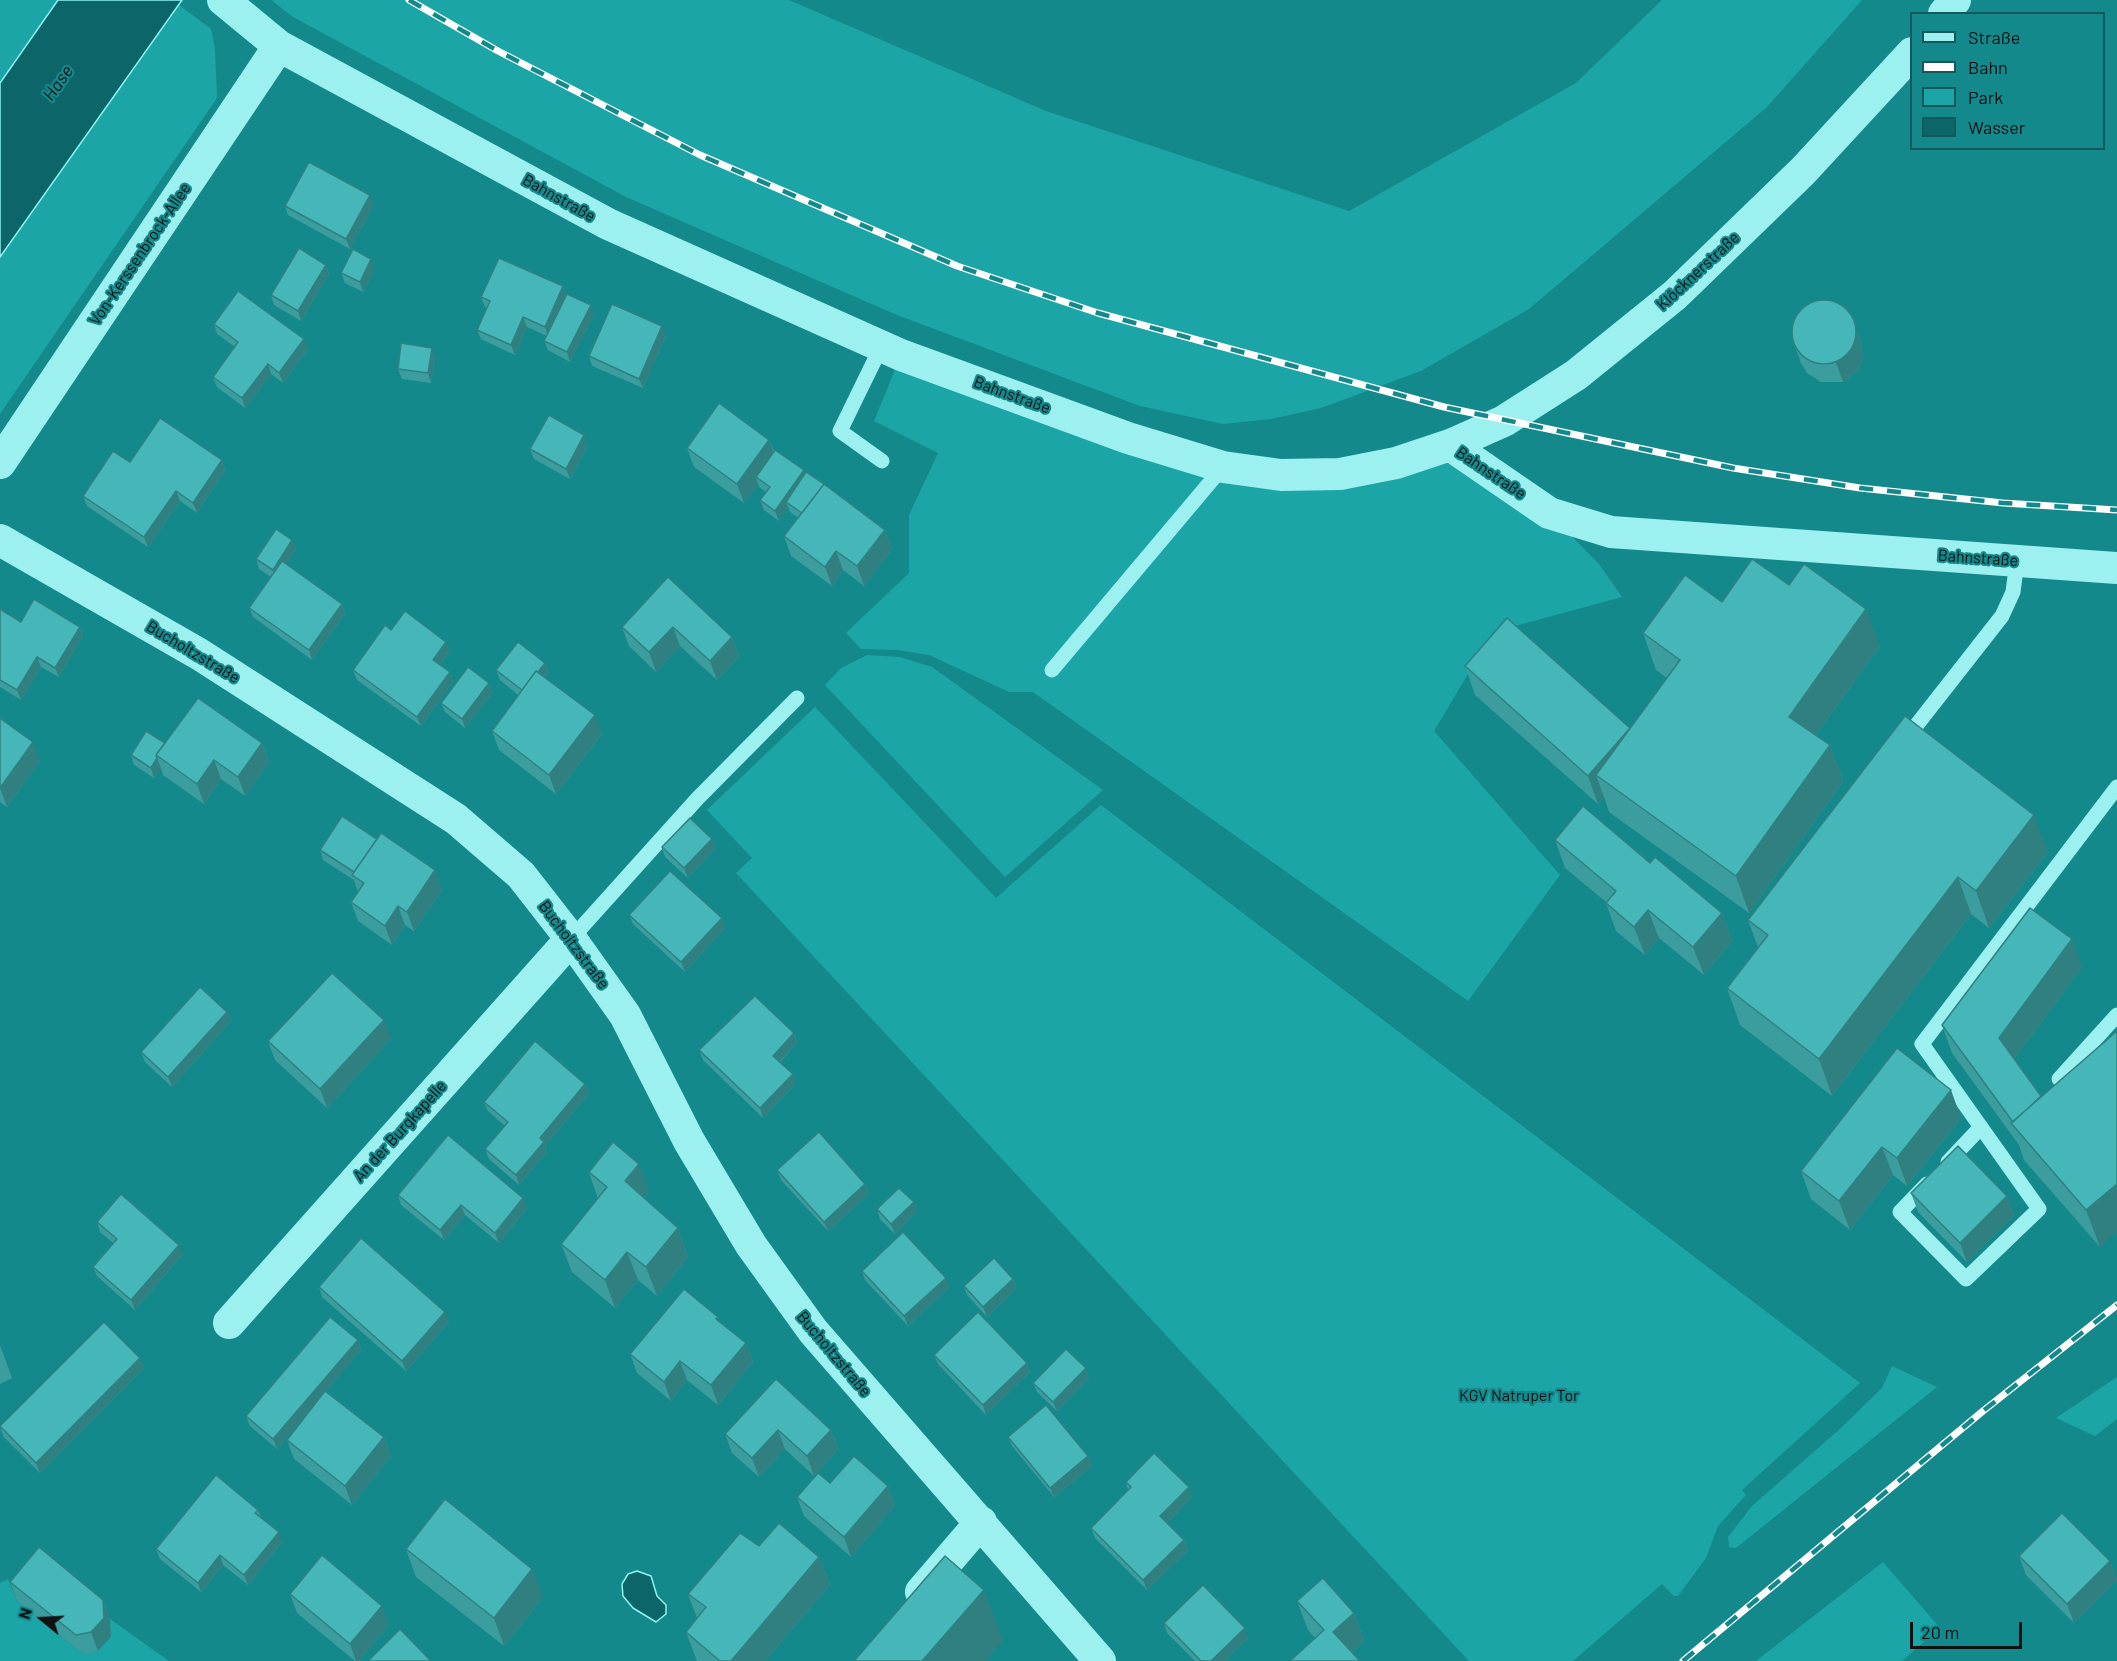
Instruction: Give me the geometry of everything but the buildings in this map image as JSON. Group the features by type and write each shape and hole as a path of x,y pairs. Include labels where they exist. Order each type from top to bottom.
{"street":[{"name":"Bahnstraße","path":"223,0 279,46 608,224 882,347 1128,438 1223,467 1281,475 1340,474 1396,463 1450,445 1549,513 1611,532 2117,568"},
{"path":"1946,12 1955,0"},
{"name":"Von-Kerssenbrock-Allee","path":"0,463 279,46"},
{"name":"Klöcknerstraße","path":"1450,445 1504,421 1576,375 1675,295 1803,171 1910,54"},
{"name":"Bucholtzstraße","path":"0,540 199,654 456,819 521,875 626,1015 689,1141 751,1245 813,1331 1100,1661"},
{"name":"An der Burgkapelle","path":"229,1323 571,939"},
{"path":"899,1617 981,1522"}],"lane":[{"path":"882,347 840,431 882,461"},
{"path":"1052,670 1223,467"},
{"path":"1915,727 2002,616 2013,592 2017,561"},
{"path":"571,939 697,798 797,698"},
{"path":"1981,1127 1900,1212 1966,1280 2039,1209 1981,1127 1922,1044 2117,787"},
{"path":"2059,1079 2117,1016"}],"green space":[{"path":"0,0 58,0 0,83"},
{"path":"271,0 789,0 1046,111 1349,211 1576,83 1662,0 1862,0 1767,107 1529,309 1421,371 1321,408 1271,419 1223,424 1140,406 897,315 626,197 293,17"},
{"path":"179,5 211,29 215,49 217,98 0,414 0,257"},
{"path":"901,355 1281,475 1450,445 1549,513 1599,564 1622,597 1493,632 1434,731 1560,875 1468,1001 1033,692 1009,692 929,655 898,650 861,649 846,633 909,573 909,515 938,453 874,421"},
{"path":"867,655 900,657 932,667 1103,790 1005,877 825,685 841,668"},
{"name":"KGV Natruper Tor","path":"815,707 996,898 1101,805 1860,1383 1742,1490 1746,1495 1718,1526 1706,1558 1678,1596 1674,1596 1662,1584 1573,1661 1469,1661 736,873 752,858 707,810"},
{"path":"1892,1366 1937,1387 1736,1548 1729,1547 1728,1537 1752,1506 1841,1428 1882,1388"},
{"path":"2117,1377 2117,1419 2095,1436 2056,1418"},
{"path":"1883,1562 1940,1628 1902,1661 1756,1661"},
{"path":"8,1579 17,1601 83,1654 110,1637 110,1619 169,1661 0,1661 0,1583"}],"water":[{"name":"Hase","path":"58,0 182,0 0,257 0,83"},
{"path":"637,1571 651,1576 657,1596 666,1605 666,1614 656,1622 633,1608 623,1596 622,1584 628,1574"}],"railway":[{"path":"409,0 498,51 700,155 957,266 1098,313 1444,407 1733,468 1860,488 2003,503 2117,510"},
{"path":"1683,1661 1983,1411 2117,1305"}]}
